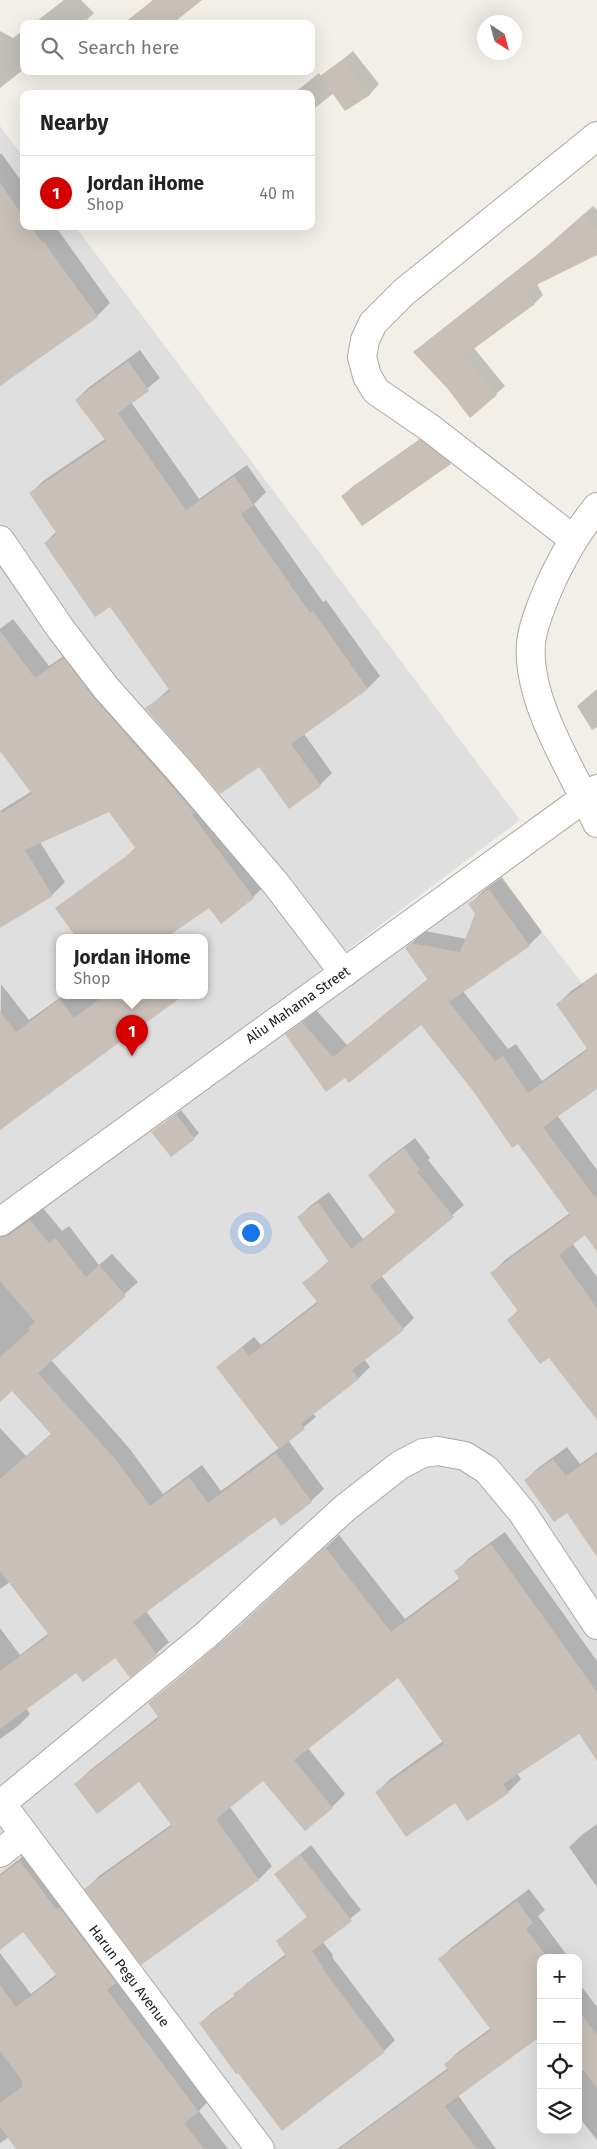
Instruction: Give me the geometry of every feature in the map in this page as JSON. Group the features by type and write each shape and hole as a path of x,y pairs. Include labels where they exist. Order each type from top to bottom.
{"street":[{"path":"573,539 430,428 376,390 367,376 362,357 365,340 373,323 404,292 597,136"},
{"path":"597,507 573,539 545,596 531,642 532,666 548,725 591,794 597,823"},
{"path":"0,540 60,628 106,688 276,884 344,973"},
{"name":"Aliu Mahama Street","path":"0,1222 591,794"},
{"path":"1,1803 212,1630 345,1508 400,1465 423,1453 438,1451 465,1456 487,1470 522,1512 597,1625"},
{"name":"Harun Pegu Avenue","path":"1,1803 23,1835 260,2149"},
{"path":"0,1853 23,1835"}],"shaded area":[{"path":"0,126 20,153 20,230 78,230 520,820 0,1212"},
{"path":"487,860 597,1003 597,2149 0,2149 0,1231"}],"building":[{"path":"154,0 202,0 177,20 128,20"},
{"path":"342,60 370,95 345,111 320,76"},
{"path":"0,183 20,211 20,230 33,230 44,242 98,317 0,386"},
{"path":"584,214 597,229 597,255 526,290 535,304 464,356 497,395 470,418 447,388 413,352 537,255"},
{"path":"128,361 149,391 118,413 186,510 234,476 254,505 241,514 310,613 313,611 368,689 291,744 321,786 289,809 259,767 220,794 145,708 170,691 110,607 95,617 44,543 57,534 29,493 106,441 75,400"},
{"path":"420,440 451,464 362,526 341,496"},
{"path":"0,631 35,678 64,658 94,698 195,813 192,815 254,898 221,924 209,908 171,934 74,934 55,908 136,849 109,812 25,850 53,896 0,928 0,810 2,813 32,794 0,751"},
{"path":"489,889 530,946 449,1002 495,1061 503,1056 528,1093 588,1050 556,1004 597,976 597,1089 543,1127 595,1197 597,1196 597,1252 585,1235 559,1255 597,1308 597,1420 549,1358 540,1364 507,1320 518,1311 490,1273 570,1215 518,1144 512,1148 473,1091 421,1025 349,1083 345,1078 326,1092 285,1034 302,1022 333,1057 428,980 405,948 411,943 460,952 475,914 468,904"},
{"path":"60,999 74,1018 100,999 179,999 0,1130 0,1011 16,1032"},
{"path":"176,1114 195,1139 171,1157 151,1132"},
{"path":"404,1148 420,1170 417,1172 454,1217 370,1286 404,1330 352,1370 359,1379 301,1424 305,1429 279,1449 216,1367 242,1347 249,1356 318,1303 302,1283 329,1262 297,1217 318,1202 351,1249 396,1213 368,1175"},
{"path":"30,1220 49,1243 55,1238 86,1277 99,1265 126,1296 38,1373 116,1460 150,1506 189,1477 208,1503 276,1453 312,1502 281,1526 275,1517 133,1622 157,1655 130,1678 115,1658 83,1682 76,1673 0,1729 0,1671 49,1635 0,1571 0,1479 51,1434 12,1391 0,1402 0,1357 30,1330 28,1328 35,1322 0,1281 0,1237 9,1235"},
{"path":"597,1454 597,1557 567,1513 554,1522 524,1480 553,1459 566,1476"},
{"path":"491,1544 597,1692 597,1761 579,1734 503,1784 509,1793 467,1821 455,1803 406,1837 375,1792 444,1744 398,1678 294,1760 333,1808 305,1831 263,1781 216,1819 259,1880 141,1965 84,1889 172,1826 139,1782 97,1814 74,1784 159,1718 148,1703 217,1647 325,1547 391,1632 460,1580 454,1571"},
{"path":"300,1854 352,1921 312,1951 322,1968 385,2052 282,2131 238,2073 236,2074 199,2023 235,1997 233,1994 286,1956 276,1941 307,1917 274,1874"},
{"path":"20,1861 56,1909 59,1907 116,1983 107,1990 199,2112 184,2123 204,2149 16,2149 0,2127 0,2103 23,2086 21,2083 23,2082 0,2051 0,1985 16,2007 57,1976 23,1932 0,1950 0,1876"},
{"path":"517,1901 533,1923 526,1929 545,1954 537,1954 537,2039 445,2106 477,2149 339,2149 448,2070 444,2064 491,2030 438,1959"},
{"path":"582,2015 597,2035 597,2088 582,2068"}],"place":[{"name":"Jordan iHome","path":"132,1056"}]}
